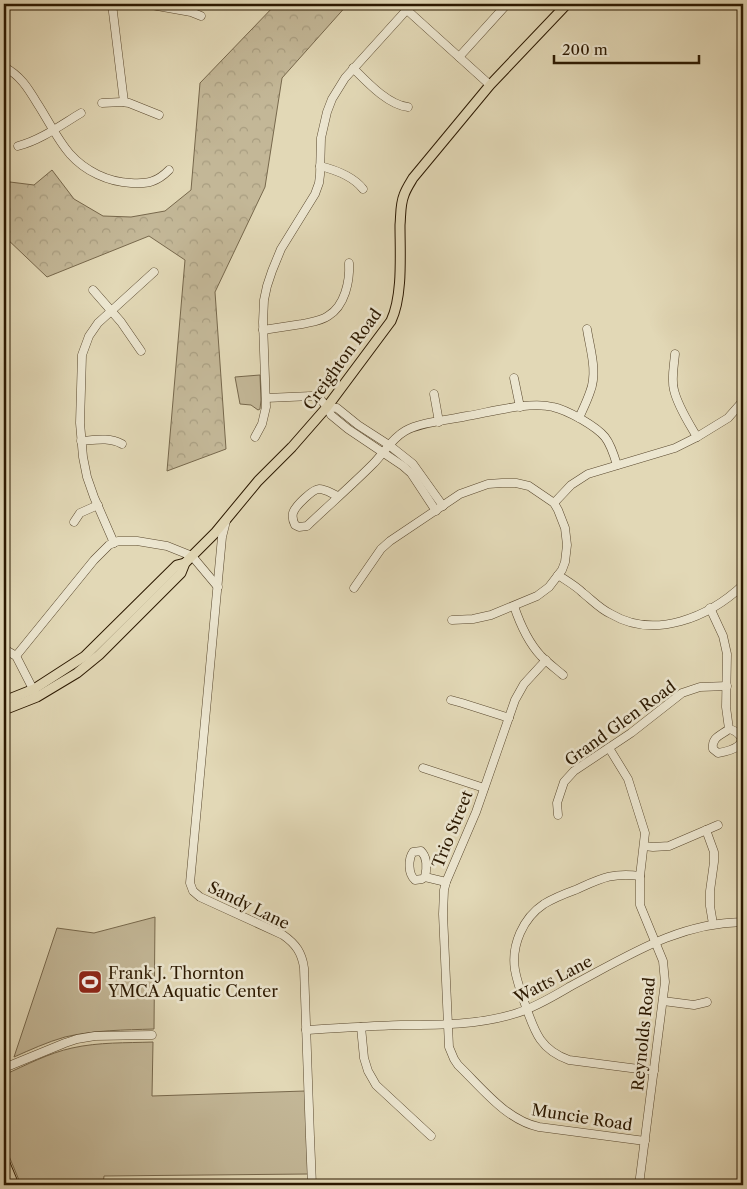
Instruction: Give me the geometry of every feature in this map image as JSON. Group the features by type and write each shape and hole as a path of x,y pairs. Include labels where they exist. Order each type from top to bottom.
{"main road":[{"name":"Creighton Road","path":"4,710 35,693 85,656 177,565 185,563 215,533 258,481 292,447 327,407 390,321 396,308 399,285 401,211 404,194 408,186 490,85 567,4"},
{"name":"Creighton Road","path":"4,701 35,693"},
{"path":"4,1161 14,1185"}],"street":[{"path":"112,4 124,102"},
{"path":"146,4 190,12 201,16"},
{"path":"459,56 507,4"},
{"path":"255,437 264,419 266,407 263,330 264,300 271,273 281,249 319,183 321,138 327,112 337,89 353,68 409,7 490,85"},
{"path":"4,67 14,73 26,85 68,152 80,164 92,172 110,180 126,183 150,182 159,179 169,170"},
{"path":"353,68 366,82 385,97 396,104 408,107"},
{"path":"102,103 129,103 160,115"},
{"path":"18,146 31,142 54,130 81,113"},
{"path":"320,166 338,171 351,178 364,189"},
{"path":"263,330 314,321 332,314 342,302 349,274 349,263"},
{"path":"114,543 87,476 81,441 81,379 84,350 94,327 154,272"},
{"path":"93,290 111,310 141,351"},
{"path":"579,418 591,391 594,370 587,329"},
{"path":"675,354 674,389 679,404 697,438"},
{"path":"514,378 520,407"},
{"path":"434,394 439,422"},
{"path":"266,398 312,396 321,400 331,414 348,428 403,466 411,474 436,511"},
{"path":"554,503 571,485 588,474 675,448 697,438 728,418 743,401"},
{"path":"338,496 322,489 312,492 292,515 295,525 299,527 307,526 374,463 397,437 410,428 538,405 553,407 579,418 596,428 605,436 612,447 617,465"},
{"path":"327,407 337,408 413,464 443,506"},
{"path":"81,441 107,439 122,444"},
{"path":"354,588 381,549 390,541 460,494 488,484 516,483 528,486 554,503 561,516 567,537 565,562 558,576 543,592 514,606 481,618 452,620"},
{"path":"74,522 80,513 98,505"},
{"name":"Sandy Lane","path":"226,519 222,537 190,883 193,890 200,897 288,938 302,956 312,1185"},
{"path":"16,656 94,560 101,552 114,543 138,540 167,546 192,556 218,587"},
{"path":"558,576 575,586 609,614 638,625 649,626 668,624 696,615 730,596 743,585"},
{"path":"514,606 530,642 563,675"},
{"path":"710,608 726,644 728,662 726,707 729,729"},
{"path":"4,649 16,656 35,693"},
{"name":"Trio Street","path":"448,1025 443,914 446,882 476,812 508,718 519,692 546,660"},
{"name":"Grand Glen Road","path":"558,816 557,802 564,782 574,771 609,748 682,693 700,687 727,686"},
{"path":"451,700 508,718"},
{"name":"Reynolds Road","path":"609,748 628,779 645,833 640,876 640,906 662,961 665,982 639,1185"},
{"path":"423,768 484,788"},
{"path":"644,846 669,846 718,825"},
{"path":"706,830 714,852 710,891 713,924"},
{"path":"640,876 619,874 602,878 543,905 528,918 518,937 514,962 515,972 534,1030 548,1049 562,1057 578,1061 654,1071"},
{"path":"425,877 446,882"},
{"name":"Watts Lane","path":"306,1030 448,1025 491,1020 527,1010 655,942 713,924 743,922"},
{"path":"663,1001 694,1005 707,1002"},
{"name":"Muncie Road","path":"448,1025 449,1048 458,1065 516,1119 539,1127 645,1141"},
{"path":"361,1027 364,1058 368,1071 376,1085 431,1136"},
{"path":"4,1068 77,1039 95,1036 152,1036"}],"green space":[{"path":"276,4 348,4 282,78 265,187 215,292 226,449 167,471 185,260 149,236 47,277 4,236 4,175 10,182 34,185 52,170 74,199 103,216 131,217 165,211 191,190 200,83"},
{"path":"260,375 260,409 258,410 251,405 240,404 235,377"},
{"path":"155,917 154,1029 109,1031 65,1037 14,1057 57,928 94,933"},
{"path":"153,1042 152,1096 305,1091 308,1174 104,1176 103,1185 21,1185 4,1144 4,1075 46,1056 72,1048 102,1044"}],"waterway":[{"path":"4,1091 6,1128 4,1132"}],"place":[{"name":"Frank J. Thornton YMCA Aquatic Center","path":"90,982"}]}
